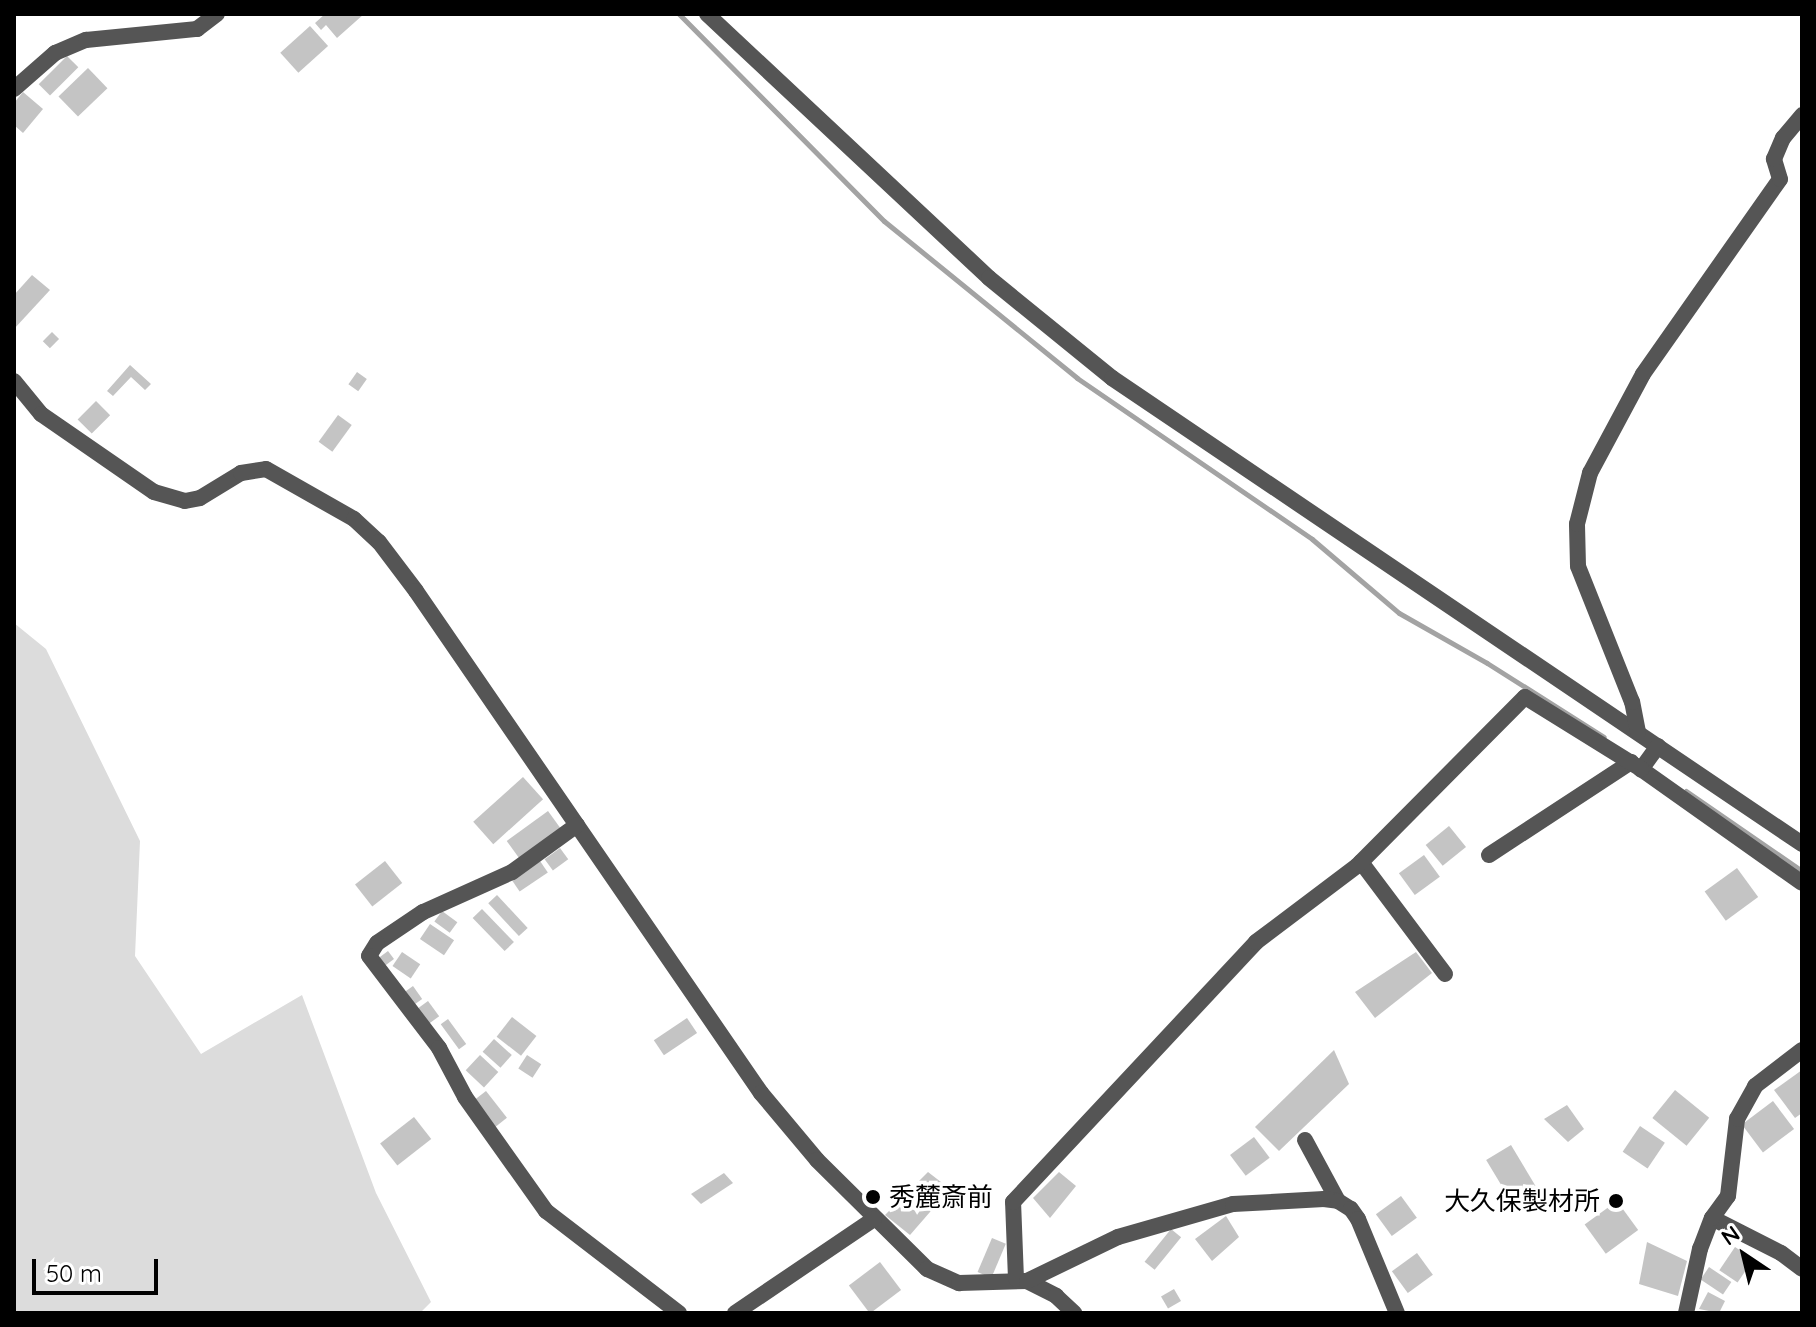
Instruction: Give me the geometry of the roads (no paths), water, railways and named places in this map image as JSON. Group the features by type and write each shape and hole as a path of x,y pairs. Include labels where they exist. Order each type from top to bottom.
{"street":[{"path":"14,89 55,53 86,40 197,29 217,14"},
{"path":"707,14 989,278 1078,351 1638,732"},
{"path":"1802,115 1783,138 1776,166 1780,179 1627,400 1590,473 1577,524 1578,566 1632,702 1645,760 1802,883"},
{"path":"14,381 41,414 154,492 185,501 200,498 241,473 266,469 354,519 379,542 416,591 761,1093 817,1160 927,1269 959,1283 1022,1280 1118,1237 1233,1204 1338,1201"},
{"path":"1022,1280 1013,1202 1256,942 1365,867 1525,697 1802,844"},
{"path":"1489,855 1645,760"},
{"path":"577,825 512,872 423,912 377,943 369,956 439,1048 465,1097 546,1211 679,1313"},
{"path":"1365,867 1445,974"},
{"path":"1686,1313 1700,1249 1712,1218 1728,1196 1737,1119 1755,1086 1802,1050"},
{"path":"1305,1140 1338,1201 1351,1209 1358,1219 1397,1313"},
{"path":"1712,1218 1781,1253 1802,1269"},
{"path":"735,1313 874,1219"},
{"path":"1022,1280 1056,1296 1074,1313"}],"waterway":[{"path":"679,14 884,221 1077,378 1312,539 1399,613 1487,663 1604,737"},
{"path":"1686,791 1802,871"}],"place":[{"name":"秀麓斎前","path":"873,1197"},
{"name":"大久保製材所","path":"1616,1201"}]}
